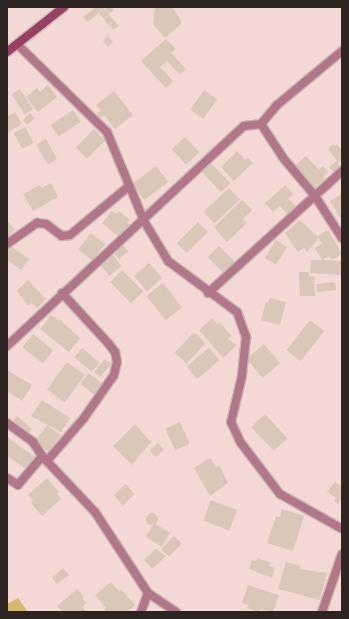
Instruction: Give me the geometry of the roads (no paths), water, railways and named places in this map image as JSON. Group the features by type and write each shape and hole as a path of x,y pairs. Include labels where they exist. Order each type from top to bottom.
{"street":[{"path":"7,52 64,7"},
{"path":"18,44 101,124 114,146 144,221 168,261 208,293 225,301 237,312 246,337 242,376 231,422 241,443 280,494 342,529"},
{"path":"7,346 62,293 144,221 244,126 261,124 277,106 342,51"},
{"path":"261,124 284,159 315,196 342,238"},
{"path":"208,293 342,171"},
{"path":"7,244 37,223 46,224 62,236 70,235 129,186"},
{"path":"7,478 18,485 84,418 114,376 117,362 115,352 62,293"},
{"path":"7,422 32,442 44,459 95,512 148,593 176,612"},
{"path":"322,612 342,554"},
{"path":"141,612 148,593"}]}
